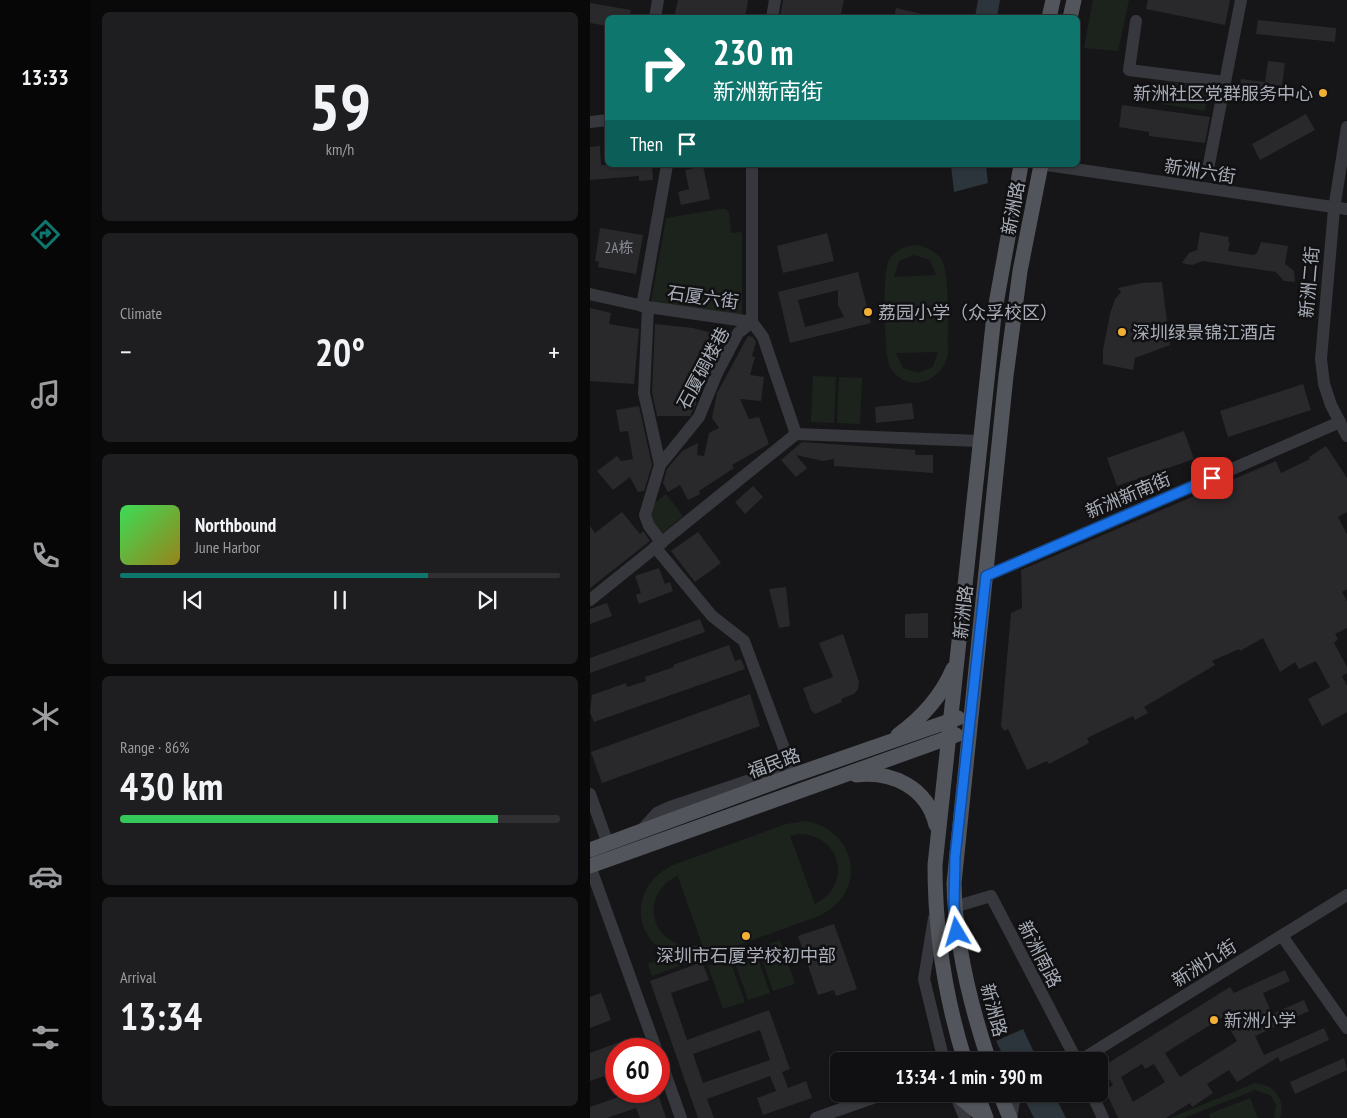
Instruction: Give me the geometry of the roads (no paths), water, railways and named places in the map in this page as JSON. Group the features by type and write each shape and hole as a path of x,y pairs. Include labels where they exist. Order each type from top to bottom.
{"main road":[{"path":"1050,15 1053,0"},
{"path":"1071,15 1074,0"},
{"name":"新洲路","path":"963,1052 948,998 936,903 937,828 997,293 1021,167"},
{"name":"新洲路","path":"986,1052 971,998 954,901 955,857 972,714 1012,324 1020,271 1041,167"},
{"path":"877,747 899,734 930,707 941,692 957,658"},
{"name":"福民路","path":"590,850 794,775 972,714"},
{"name":"福民路","path":"590,866 969,730"},
{"path":"834,778 877,774 899,780 915,790 929,804 937,828"},
{"path":"936,903 954,901"},
{"path":"966,1102 986,1118"},
{"path":"979,1102 986,1118"},
{"path":"1004,1102 1011,1118"}],"street":[{"path":"656,15 658,0"},
{"path":"772,15 775,0"},
{"path":"1208,169 1241,0"},
{"path":"1136,20 1129,70 1225,82"},
{"path":"590,122 605,120"},
{"name":"新洲二街","path":"1347,127 1334,209 1321,358 1324,384 1347,436"},
{"path":"660,465 644,393 645,306 667,167"},
{"name":"石厦碉楼巷","path":"752,167 752,322 738,333 717,373 699,417 660,465 645,515 658,545 712,616 744,641 794,775"},
{"name":"新洲六街","path":"1060,167 1334,209 1347,209"},
{"name":"石厦六街","path":"590,294 645,306 752,322 763,337 796,434"},
{"name":"新洲新南街","path":"986,576 1340,422"},
{"path":"590,600 796,434 980,441"},
{"path":"590,794 592,808 608,844"},
{"path":"590,866 652,1038"},
{"name":"新洲九街","path":"1093,1052 1347,895"},
{"name":"新洲南路","path":"954,901 991,896 1073,1052"},
{"path":"936,903 924,979 942,1052"},
{"path":"1282,936 1347,1028"},
{"path":"670,1087 681,1118"},
{"path":"816,1118 861,1102"},
{"path":"959,1102 965,1118"},
{"path":"1011,1118 1014,1102"},
{"path":"1096,1102 1103,1118"}],"place":[{"name":"新洲社区党群服务中心","path":"1323,93"},
{"name":"荔园小学（众孚校区）","path":"868,312"},
{"name":"深圳绿景锦江酒店","path":"1122,332"},
{"name":"深圳市石厦学校初中部","path":"746,936"},
{"name":"新洲小学","path":"1214,1020"}]}
